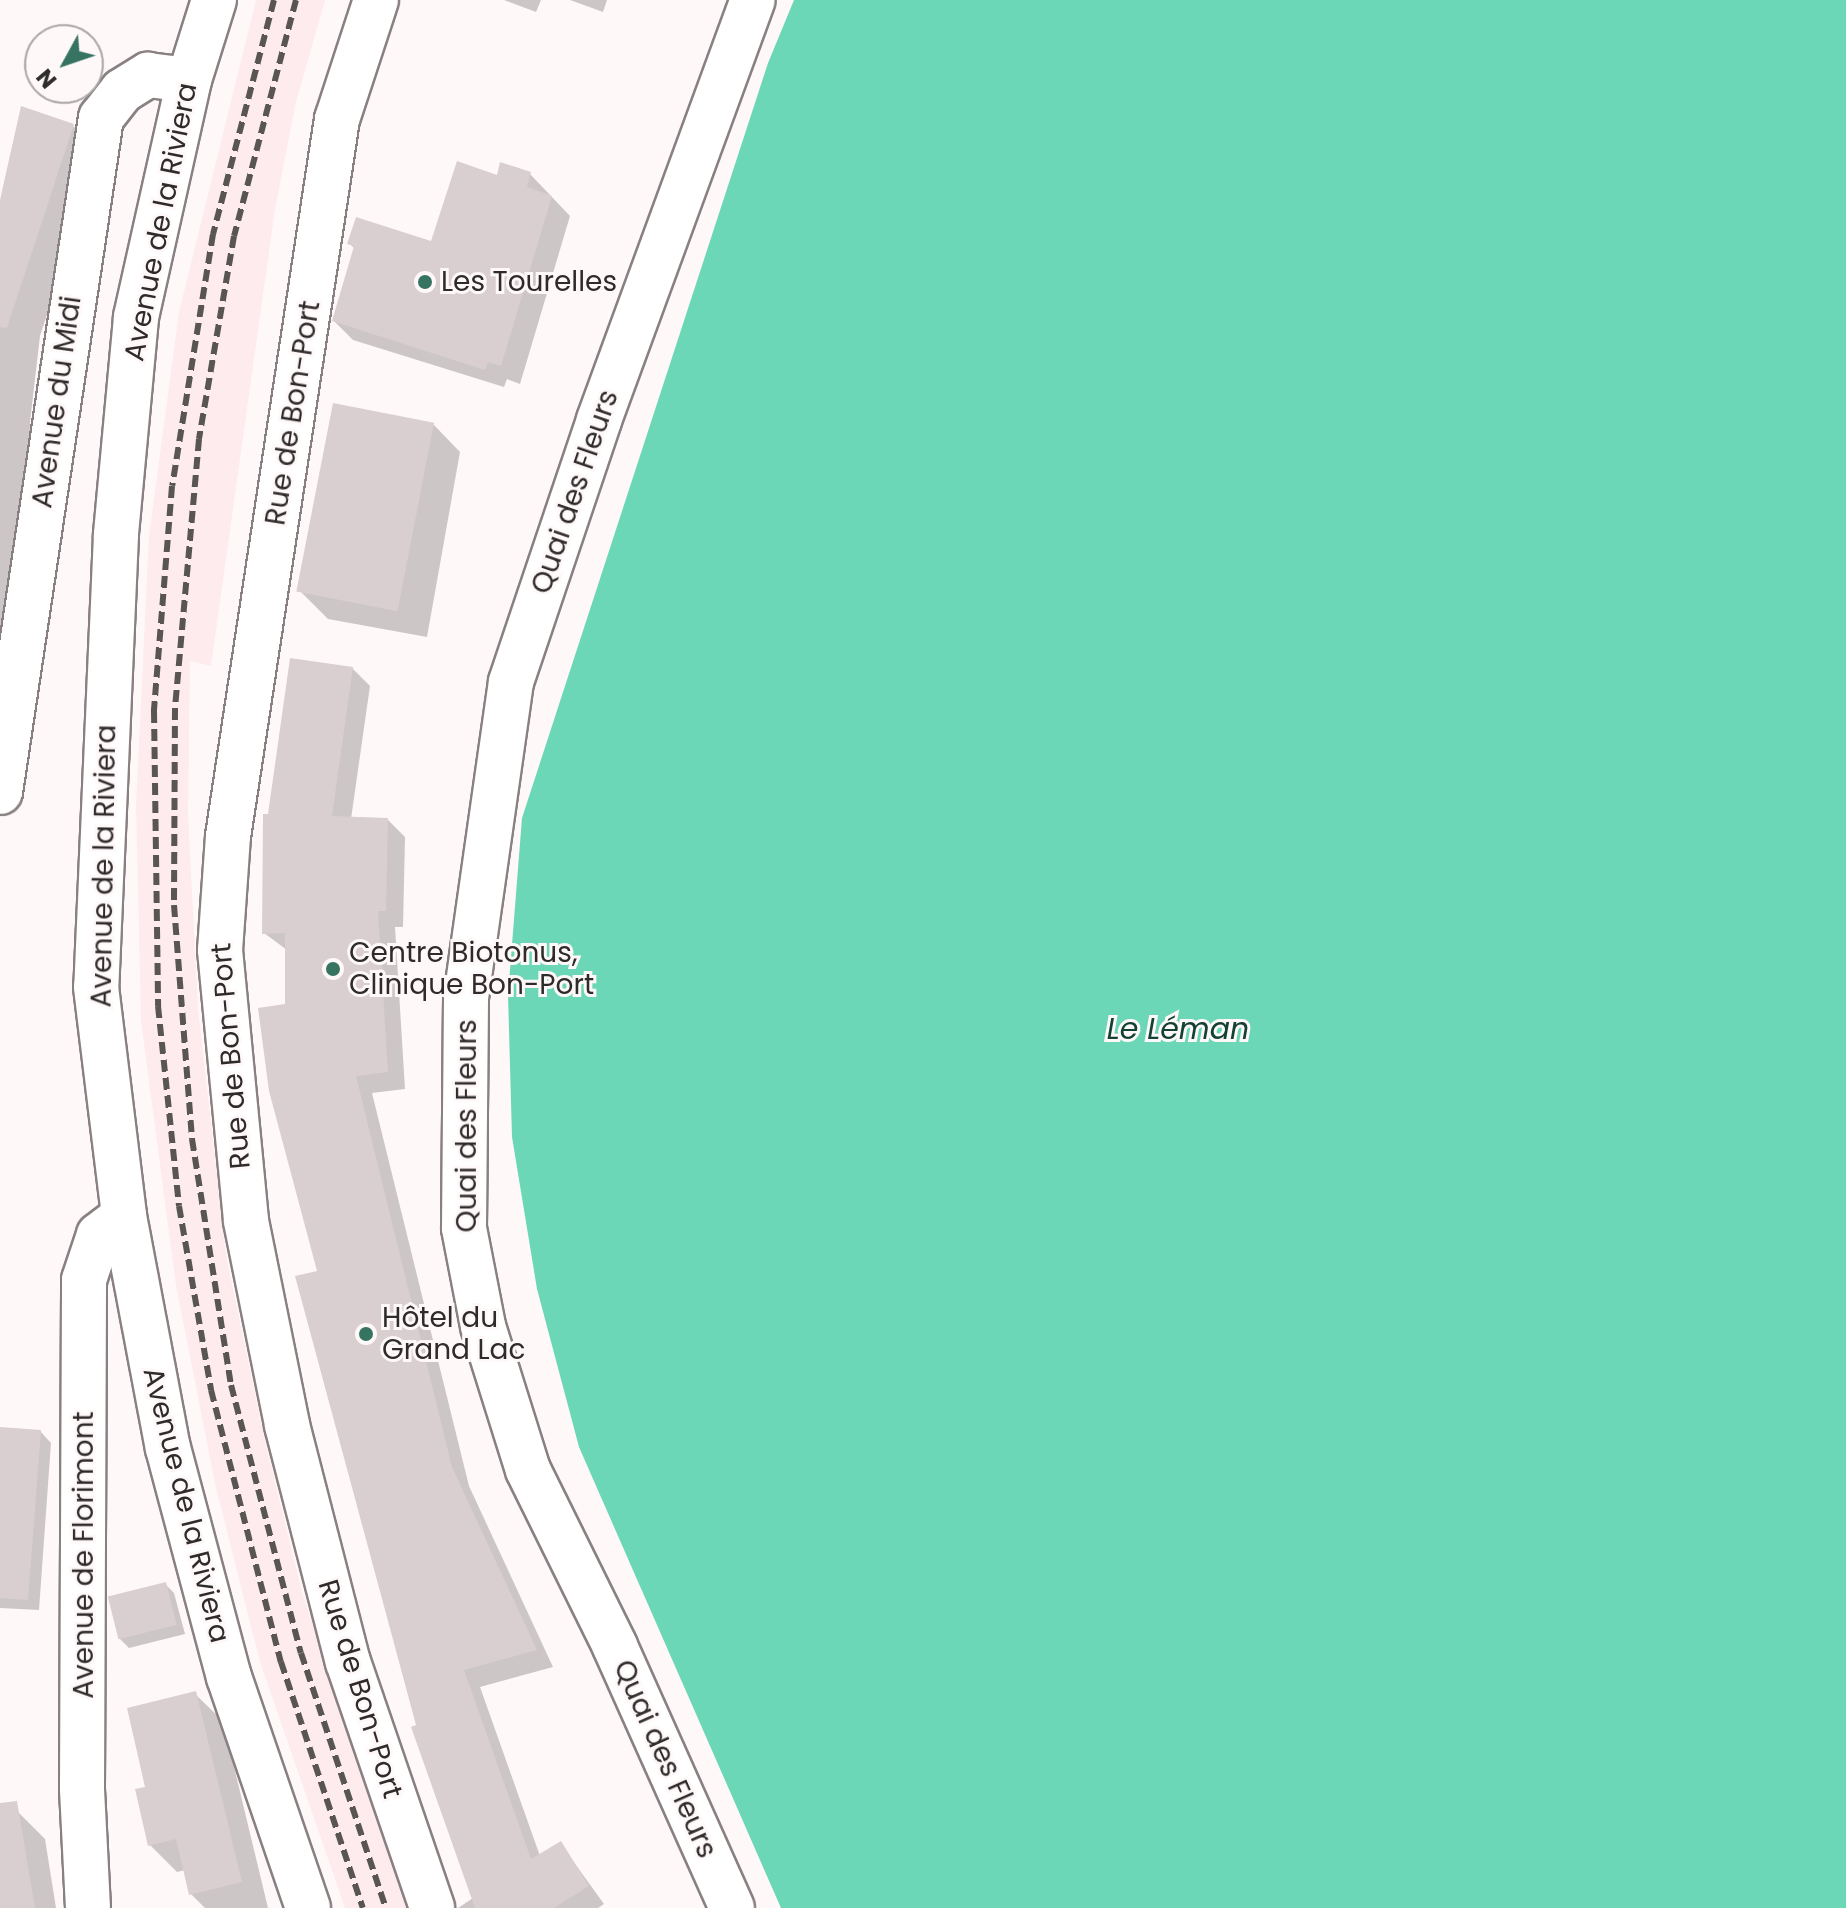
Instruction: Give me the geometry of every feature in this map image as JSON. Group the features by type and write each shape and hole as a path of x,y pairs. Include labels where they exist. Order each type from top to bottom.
{"street":[{"name":"Avenue de la Riviera","path":"214,0 189,80 136,318 116,535 96,987 124,1216 168,1448 196,1562 308,1908"},
{"name":"Rue de Bon-Port","path":"376,0 337,119 228,836 220,950 246,1221 287,1425 348,1662 432,1908"},
{"name":"Quai des Fleurs","path":"732,1908 615,1646 528,1470 483,1326 464,1228 466,998 511,682 599,420 753,0"},
{"name":"Avenue du Midi","path":"0,792 101,118 122,91 148,75 189,80"},
{"name":"Avenue de Florimont","path":"88,1908 82,1788 84,1280 99,1235 124,1216"}],"shaded area":[{"path":"256,0 325,0 296,102 275,209 211,666 190,661 188,815 198,1008 226,1255 264,1437 302,1592 409,1908 345,1908 260,1662 216,1488 176,1286 141,1021 136,805 149,536 179,312"}],"water":[{"name":"Le Léman","path":"794,0 1846,0 1846,1908 781,1908 579,1447 537,1289 512,1137 508,995 522,818 768,63"}],"building":[{"path":"21,106 74,124 7,328 0,327 0,200"},
{"name":"Les Tourelles","path":"457,161 497,175 500,162 531,172 527,187 552,196 501,366 488,362 485,370 332,321 354,246 347,244 356,217 431,241"},
{"path":"333,403 434,423 397,611 296,591"},
{"path":"290,658 353,667 332,816 388,818 386,911 378,911 388,1072 356,1076 452,1467 537,1650 464,1670 531,1859 561,1841 589,1886 554,1908 475,1908 411,1727 416,1725 295,1276 317,1271 269,1091 258,1008 285,1004 285,933 262,934 263,814 268,814"},
{"path":"0,1427 41,1430 28,1600 0,1598"},
{"path":"166,1582 177,1625 118,1639 108,1597"},
{"path":"196,1691 242,1882 189,1895 176,1839 148,1846 135,1789 145,1787 127,1708"},
{"path":"17,1801 35,1908 0,1908 0,1803"}],"railway":[{"path":"274,0 213,234 172,486 154,711 158,1006 179,1206 211,1390 281,1662 363,1908"},
{"path":"296,0 234,236 199,439 175,708 174,905 192,1139 231,1385 301,1653 386,1908"}],"place":[{"name":"Les Tourelles","path":"425,282"},
{"name":"Centre Biotonus, Clinique Bon-Port","path":"333,969"},
{"name":"Hôtel du Grand Lac","path":"366,1334"}]}
